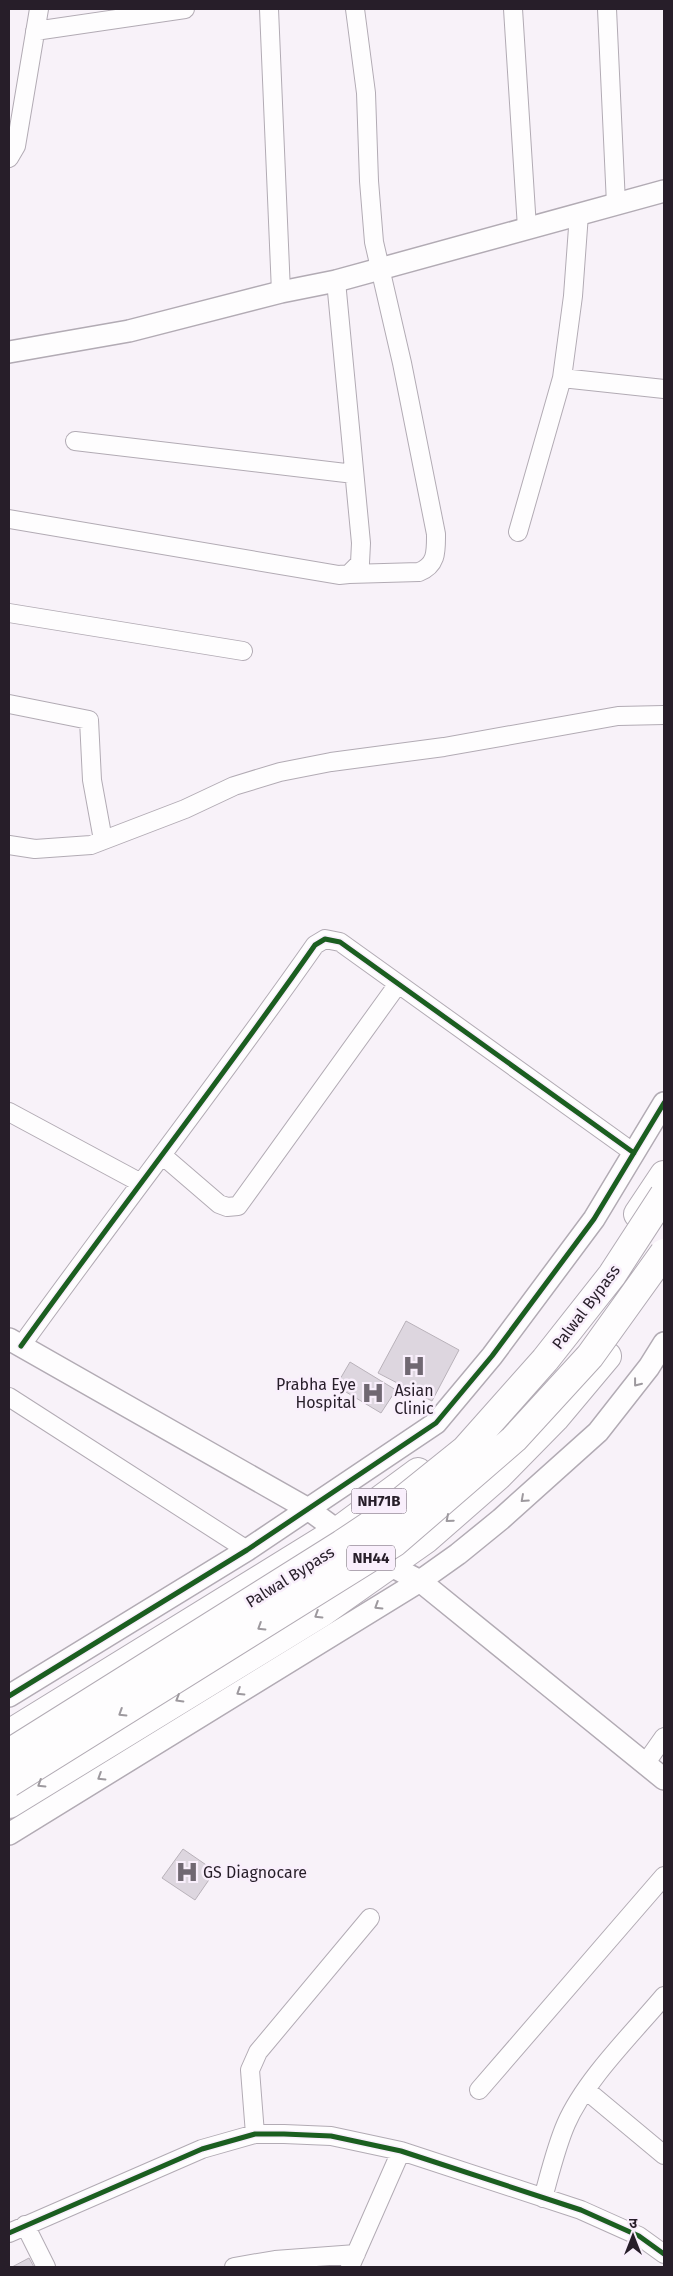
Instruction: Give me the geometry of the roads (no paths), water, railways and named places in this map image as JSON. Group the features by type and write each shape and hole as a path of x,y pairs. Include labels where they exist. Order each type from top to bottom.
{"highway":[{"name":"NH71B","path":"9,1734 338,1531 436,1458 479,1420 549,1341 594,1280 664,1175"},
{"name":"Palwal Bypass","path":"9,1753 342,1544 378,1520 465,1450 545,1360 612,1275 664,1195"},
{"name":"Palwal Bypass","path":"9,1783 395,1542 514,1439 590,1356 664,1253"},
{"path":"9,1804 321,1613 426,1539 498,1476 554,1418 608,1354 664,1272"}],"street":[{"path":"9,158 16,146 39,9"},
{"path":"35,31 185,9"},
{"path":"269,9 281,292"},
{"path":"9,519 339,576 419,572 432,564 436,551 436,534 402,363 379,268 371,217 366,92 355,9"},
{"path":"513,9 527,228"},
{"path":"607,9 616,204"},
{"path":"9,352 129,331 281,292 336,281 664,191"},
{"path":"518,532 562,378 573,296 578,214"},
{"path":"336,281 361,543 360,563 349,574"},
{"path":"562,378 664,389"},
{"path":"74,441 354,474"},
{"path":"9,613 243,651"},
{"path":"9,704 89,720 92,780 103,840"},
{"path":"9,845 35,849 59,849 91,845 185,809 234,786 280,772 331,762 444,747 618,716 664,715"},
{"path":"634,1153 340,942 325,938 315,945 252,1034 141,1183 15,1342 308,1509 373,1557 420,1581 664,1779"},
{"path":"162,1155 219,1204 227,1207 238,1206 398,984"},
{"path":"9,1696 247,1550 436,1423 492,1356 594,1219 664,1103"},
{"path":"9,1112 141,1183"},
{"path":"9,1834 420,1581 458,1554 500,1520 598,1432 649,1367 664,1343"},
{"path":"9,1397 247,1550"},
{"path":"645,1764 664,1737"},
{"path":"479,2090 664,1876"},
{"path":"255,2134 250,2070 258,2052 370,1918"},
{"path":"542,2198 565,2125 586,2090 664,1996"},
{"path":"586,2090 664,2156"},
{"path":"9,2233 202,2149 255,2134 331,2136 401,2151 581,2210 639,2236 664,2254"},
{"path":"234,2267 275,2260 353,2261 401,2151"},
{"path":"25,2225 46,2267"}],"place":[{"name":"Asian Clinic","path":"414,1366"},
{"name":"Prabha Eye Hospital","path":"373,1393"},
{"name":"GS Diagnocare","path":"187,1872"}]}
